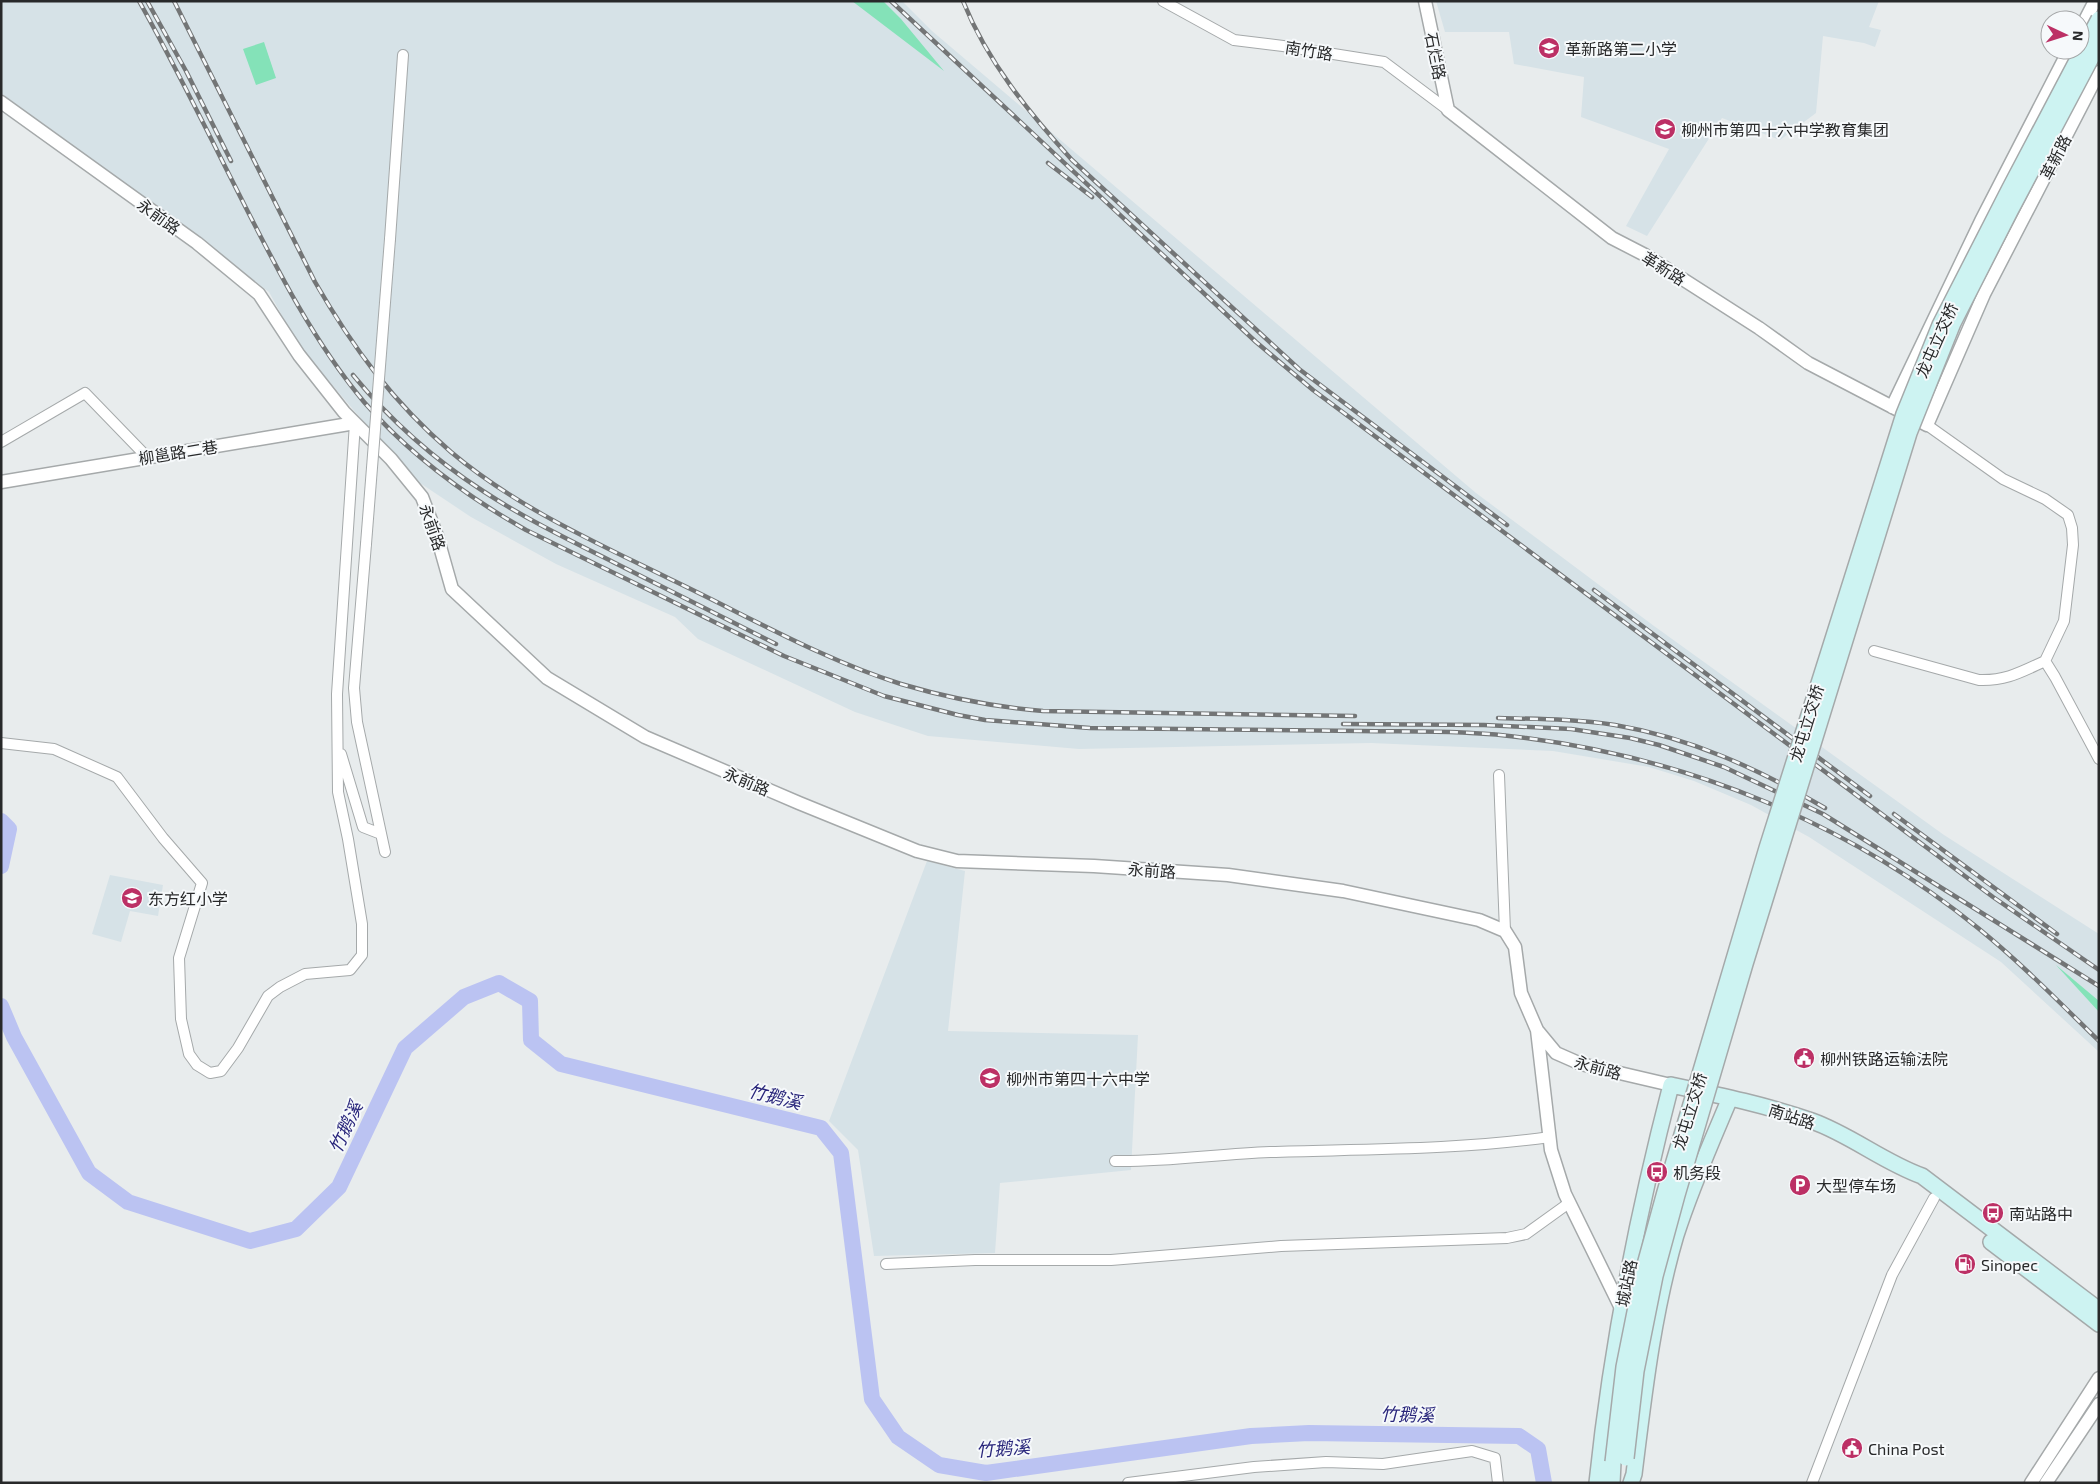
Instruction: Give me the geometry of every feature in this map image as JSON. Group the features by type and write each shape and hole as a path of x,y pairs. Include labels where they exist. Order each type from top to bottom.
{"main road":[{"name":"龙屯立交桥","path":"1620,1460 1624,1367 1643,1272 1662,1201 1770,839 1904,414 1940,326 2014,179 2099,19"},
{"name":"龙屯立交桥","path":"1620,1460 1655,1276 1677,1195 1745,964 1909,433 1953,324 2010,211 2099,43"},
{"name":"南站路","path":"1671,1085 1730,1098 1813,1122 1865,1146 1904,1170 1922,1176 2099,1310"},
{"name":"城站路","path":"1597,1483 1604,1415 1621,1308 1652,1156 1671,1085"},
{"path":"1631,1483 1634,1474 1648,1365 1666,1276 1693,1186 1730,1098"},
{"name":"南站路","path":"1904,1170 1915,1184 2099,1324"},
{"path":"1612,1483 1620,1460"},
{"path":"1620,1460 1624,1483"}],"street":[{"name":"南竹路","path":"1163,1 1234,40 1384,62 1448,110"},
{"name":"石烂路","path":"1425,1 1448,110"},
{"path":"385,852 357,722 354,688 403,55"},
{"path":"1892,407 1981,221 2064,60"},
{"name":"革新路","path":"1448,110 1612,238 1645,256 1759,328 1808,363 1927,425 1984,294 2099,72"},
{"name":"永前路","path":"1,102 197,243 260,294 298,355 355,423 391,459 422,497 437,536 452,589 547,678 645,737 917,851 957,861 1094,866 1228,875 1343,891 1479,920 1505,931 1515,947 1521,992 1537,1030 1556,1053 1581,1064 1671,1085"},
{"path":"1,442 84,393 147,458"},
{"path":"1,743 54,749 117,777 163,838 202,883 179,958 181,1020 189,1054 197,1065 210,1073 222,1070 238,1048 268,996 280,986 305,974 350,970 362,956 362,924 338,792 337,694 355,423"},
{"name":"柳邕路二巷","path":"1,482 355,423"},
{"path":"1874,651 1979,680 1995,681 2008,678 2045,661 2064,621 2073,545 2072,528 2068,515 2044,499 2003,479 1927,425"},
{"path":"2045,661 2055,676 2099,759"},
{"path":"337,743 364,827 381,834"},
{"path":"1499,775 1505,931"},
{"path":"1537,1030 1551,1150 1569,1203 1621,1308"},
{"path":"1115,1161 1149,1162 1265,1152 1501,1144 1550,1137"},
{"path":"1812,1483 1892,1275 1934,1198"},
{"path":"886,1264 975,1260 1111,1260 1281,1246 1507,1238 1526,1234 1569,1203"},
{"path":"2031,1483 2099,1378"},
{"path":"2046,1483 2099,1404"},
{"path":"1128,1483 1254,1467 1326,1462 1383,1464 1472,1451 1495,1458 1498,1483"}],"shaded area":[{"path":"1,1 902,1 932,31 1476,493 1654,626 1944,835 2099,934 2099,1052 2001,962 1809,837 1751,805 1694,781 1649,767 1553,751 1371,743 1079,749 928,736 855,712 698,639 675,617 556,564 471,517 420,483 298,345 269,292 1,93"},
{"name":"柳州市第四十六中学教育集团","path":"1436,1 1879,1 1869,27 1881,30 1875,47 1864,43 1823,36 1816,113 1780,140 1722,118 1647,236 1626,226 1669,149 1581,117 1584,77 1514,64 1509,32 1445,32"},
{"name":"柳州市第四十六中学","path":"927,861 965,871 948,1031 1138,1035 1131,1170 1000,1183 995,1253 874,1256 858,1150 829,1121"},
{"name":"东方红小学","path":"110,875 163,885 158,916 130,911 121,942 92,934"}],"green space":[{"path":"852,1 883,1 901,19 944,71"},
{"path":"264,42 276,78 256,85 243,49"},
{"path":"2056,965 2099,1001 2099,1012"}],"waterway":[{"name":"竹鹅溪","path":"1,821 9,829 1,866"},
{"name":"竹鹅溪","path":"1,1006 14,1037 89,1173 128,1202 250,1241 296,1229 339,1187 405,1048 464,997 499,983 530,1001 531,1040 561,1064 821,1128 841,1153 872,1399 898,1437 939,1465 986,1473 1251,1436 1309,1433 1519,1436 1538,1449 1544,1483"}],"railway":[{"path":"139,1 283,280 313,331 346,379 381,421 439,473 482,503 526,530 784,656 884,696 958,715 985,720 1090,728 1443,732 1505,735 1587,748 1647,762 1707,780 1765,801 1821,827 1876,857 1928,891 1978,928 2009,955 2099,1041"},
{"path":"147,1 186,71 231,161"},
{"path":"174,1 315,282 359,352 392,394 430,433 476,472 529,507 784,636 871,674 936,694 989,704 1043,711 1355,716"},
{"path":"891,1 1256,342 1313,390 1993,897 2099,970"},
{"path":"963,1 984,45 1010,85 1040,124 1072,160 1299,369 1507,525"},
{"path":"1048,163 1092,197"},
{"path":"353,375 382,408 431,453 465,479 499,501 563,537 776,644"},
{"path":"1594,590 1870,796"},
{"path":"1498,718 1601,723 1671,738 1750,768 1825,808"},
{"path":"1343,724 1484,725 1571,729 1630,738 1659,745 1724,767 1823,814 2099,986"},
{"path":"1894,814 2057,934"}],"place":[{"name":"革新路第二小学","path":"1549,48"},
{"name":"柳州市第四十六中学教育集团","path":"1665,129"},
{"name":"东方红小学","path":"132,898"},
{"name":"柳州铁路运输法院","path":"1804,1058"},
{"name":"柳州市第四十六中学","path":"990,1078"},
{"name":"机务段","path":"1657,1172"},
{"name":"大型停车场","path":"1800,1185"},
{"name":"南站路中","path":"1993,1213"},
{"name":"Sinopec","path":"1965,1264"},
{"name":"China Post","path":"1852,1448"}]}
